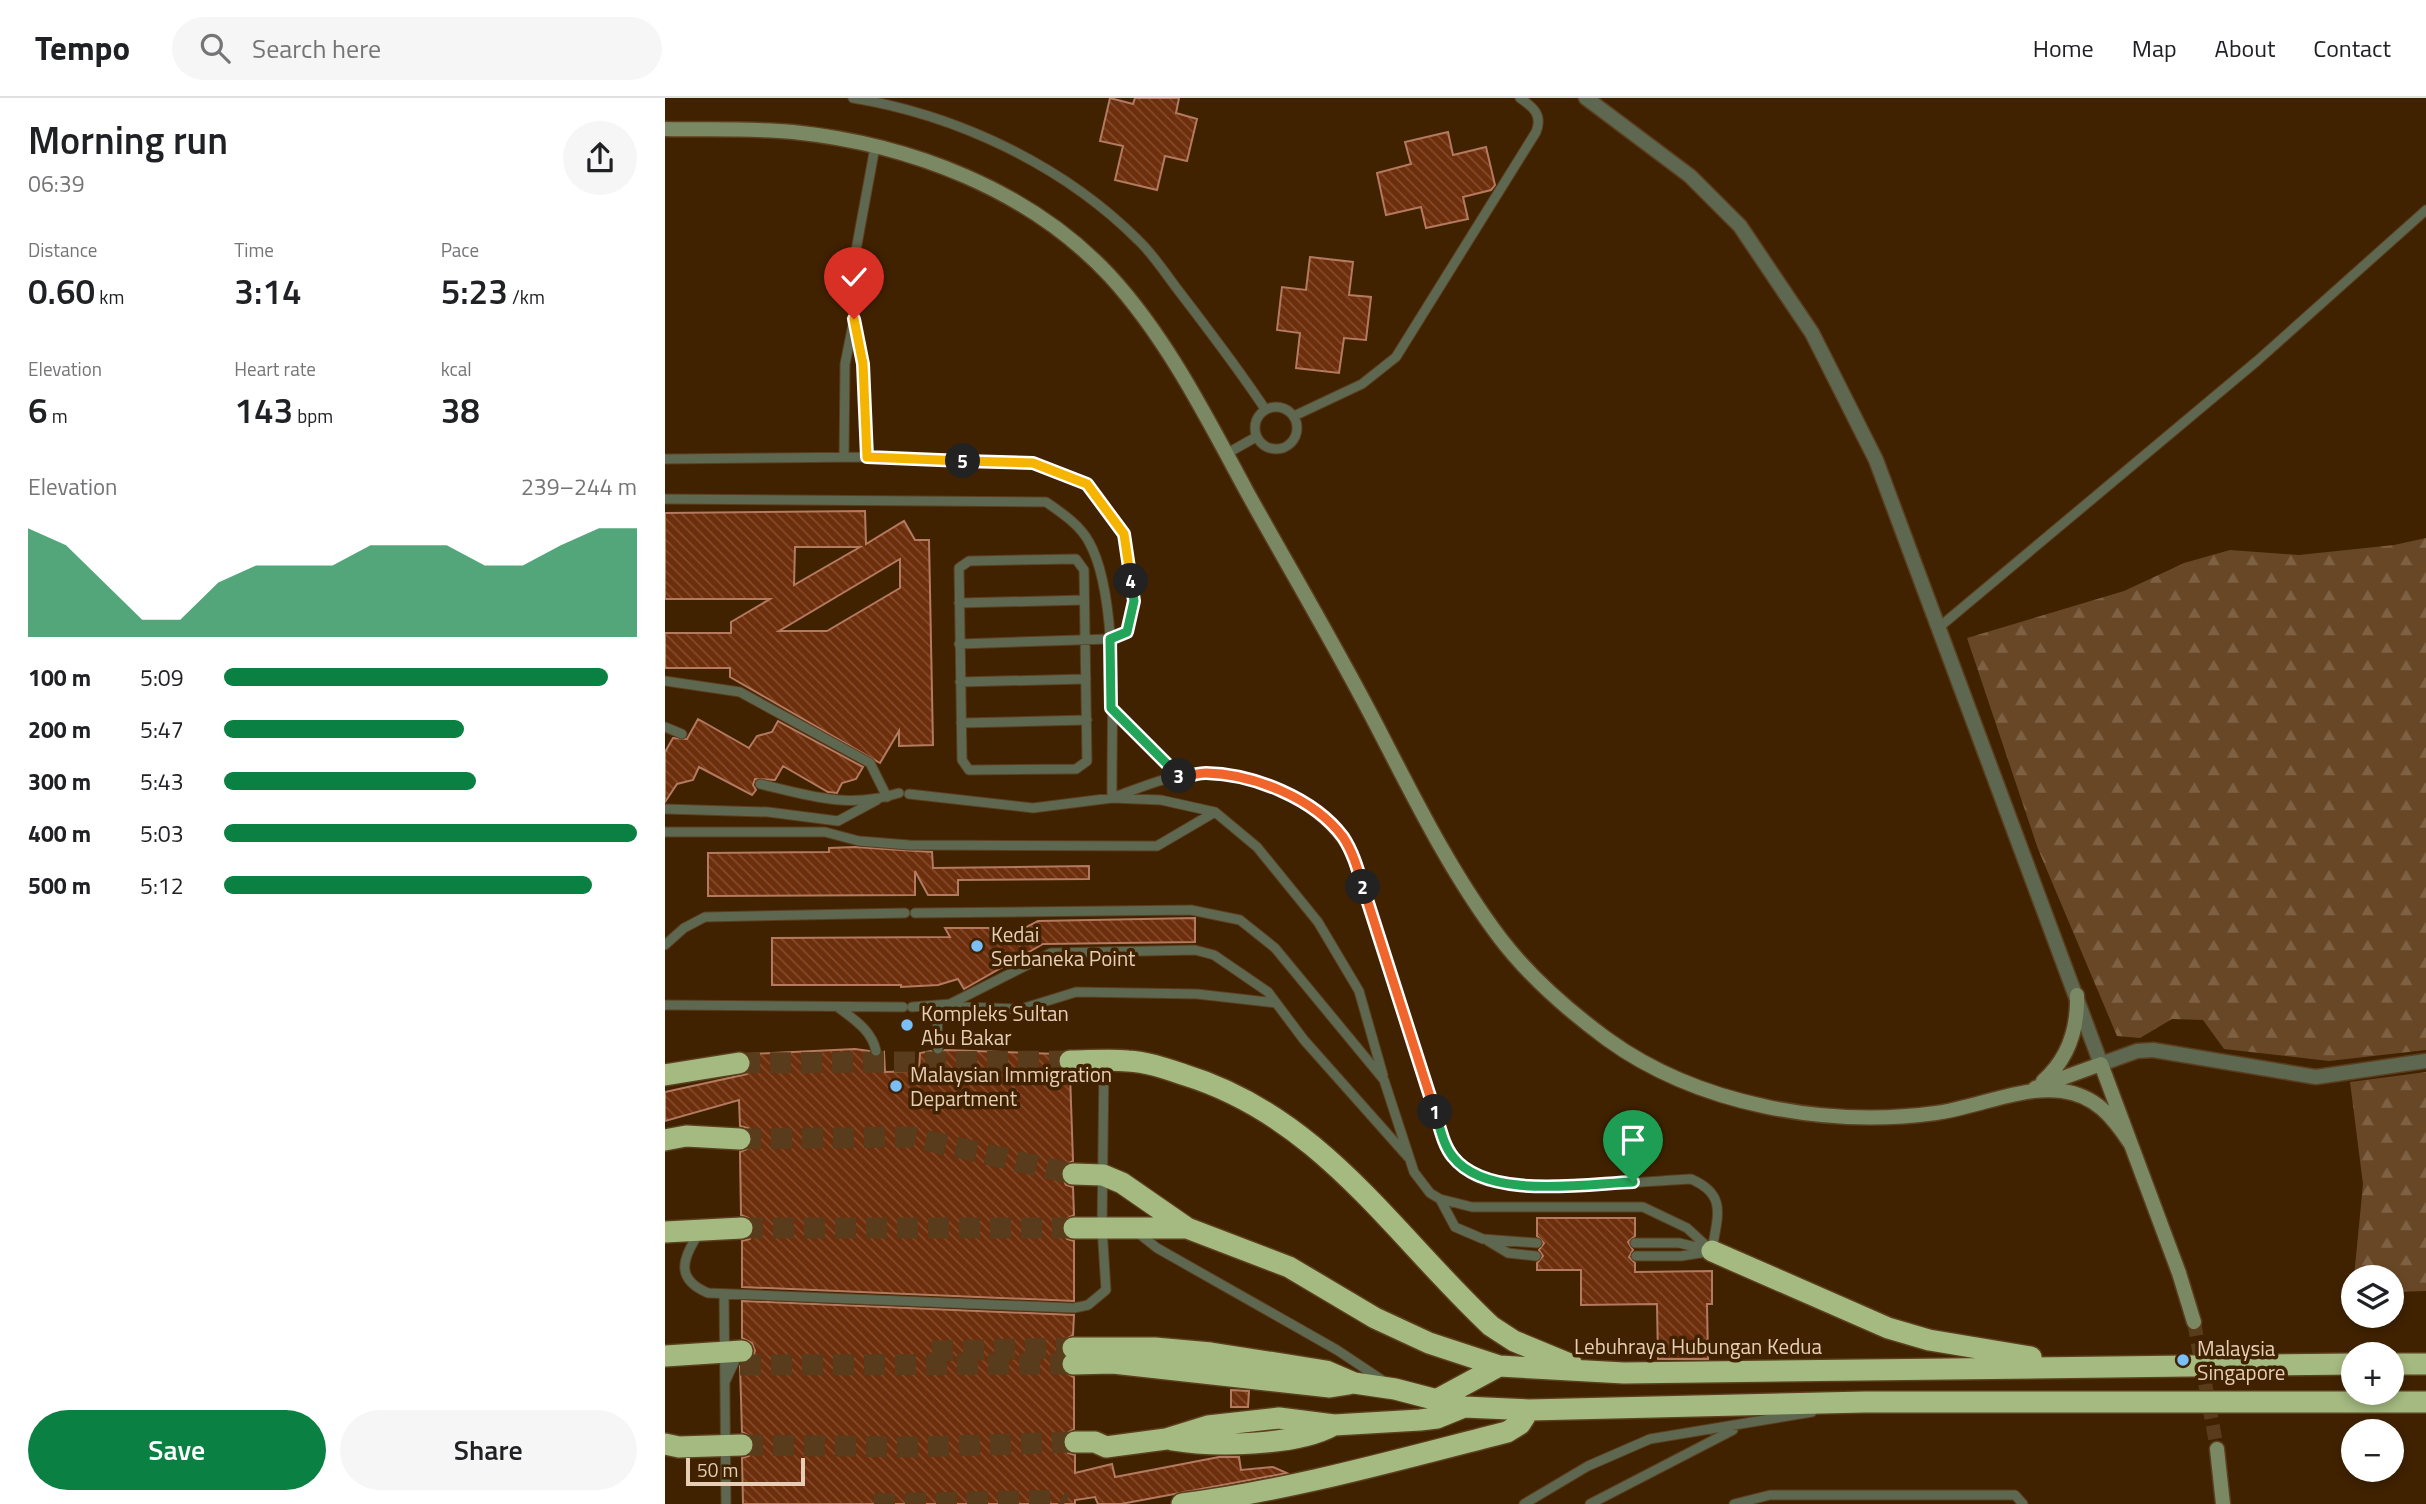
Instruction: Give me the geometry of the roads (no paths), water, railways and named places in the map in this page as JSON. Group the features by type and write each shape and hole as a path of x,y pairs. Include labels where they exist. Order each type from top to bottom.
{"highway":[{"path":"1070,1061 1128,1061 1164,1068 1230,1091 1270,1111 1316,1146 1491,1326 1522,1345 1569,1363 1577,1372"},
{"path":"665,1075 739,1063"},
{"path":"665,1140 686,1136 740,1139"},
{"path":"1073,1174 1104,1175 1122,1183 1187,1228"},
{"path":"665,1232 742,1228"},
{"name":"Lebuhraya Hubungan Kedua","path":"1074,1228 1187,1228 1289,1267 1375,1318 1429,1343 1499,1366 1577,1372 2341,1364"},
{"path":"1712,1251 1888,1328 1929,1340 2078,1365"},
{"path":"1073,1356 1155,1348 1211,1353 1326,1371 1355,1383 1395,1389 1464,1407 1529,1410 1865,1402 2426,1402"},
{"path":"671,1356 732,1361"},
{"path":"2404,1364 2426,1364"},
{"path":"1438,1399 1499,1366"},
{"path":"1075,1448 1095,1442 1106,1447 1166,1439 1208,1426 1241,1421 1297,1419 1334,1424 1437,1418 1464,1407"},
{"path":"1182,1504 1349,1471 1507,1432 1520,1424 1529,1410"},
{"path":"672,1446 733,1450"}],"street":[{"path":"1586,98 1690,176 1740,226 1812,333 1876,460 1937,629 2077,995 2179,1272 2194,1322"},
{"path":"665,129 792,132 921,158 981,183 1050,224 1109,275 1150,327 1226,454 1465,884 1501,939 1552,993 1586,1023 1642,1062 1677,1079 1740,1099 1860,1119 1939,1112 2037,1091 2065,1091 2092,1100 2113,1118 2130,1143"},
{"path":"2036,1087 2065,1056 2078,1016 2077,995"},
{"path":"2007,1096 2137,1051 2153,1050 2316,1077 2426,1061"},
{"path":"2217,1449 2223,1504"}],"lane":[{"path":"853,98 925,114 990,141 1049,171 1093,200 1140,241 1229,355 1265,409"},
{"path":"1294,416 1362,384 1396,357 1536,132 1539,118 1536,111 1520,98"},
{"path":"844,457 845,364 854,319 856,250 875,147"},
{"path":"1937,629 2257,361 2426,210"},
{"path":"854,319 863,364 867,457"},
{"path":"1281,407 1294,416 1297,431 1286,447 1272,449 1256,437 1255,421 1265,409 1281,407"},
{"path":"1226,454 1256,437"},
{"path":"665,459 867,457 1033,463 1087,484 1124,534 1134,601 1127,632 1110,639 1085,641 959,644"},
{"path":"665,499 1046,502 1078,527 1090,543 1105,587 1110,639 1112,799"},
{"path":"1072,558 1083,565 1087,761 1080,768 969,770 961,760 958,603 958,573 965,562 1072,558"},
{"path":"958,603 1084,600"},
{"path":"960,682 1086,679"},
{"path":"665,681 740,692 870,763 882,798"},
{"path":"1111,708 1181,777"},
{"path":"961,723 1087,720"},
{"path":"665,727 682,734"},
{"path":"1112,799 1161,780 1206,773 1263,783 1307,804 1342,836 1355,860 1452,1157 1476,1177 1508,1185 1691,1180 1710,1188 1716,1200 1712,1251"},
{"path":"760,784 835,802 904,794 1033,808 1112,799 1161,800 1215,812 1257,846 1318,922 1359,991 1410,1160 1425,1187 1440,1199 1455,1227 1508,1253 1535,1256"},
{"path":"665,808 768,812 838,821 882,798"},
{"path":"665,832 825,832 859,841 909,845 1157,846 1215,812"},
{"path":"665,945 684,928 705,917 1191,910 1240,920 1275,948 1384,1080"},
{"path":"937,1006 950,1004 1051,953 1195,950 1214,956 1268,992 1304,1040 1410,1160"},
{"path":"665,1005 1020,1009 1076,992 1197,994 1276,1003"},
{"path":"937,1006 938,1049"},
{"path":"839,1008 868,1034 876,1051"},
{"path":"701,1230 689,1249 685,1273 689,1282 698,1289 724,1295 1074,1308 1088,1305 1106,1290 1102,1227 1104,1061"},
{"path":"1440,1199 1472,1207 1643,1207 1687,1228 1712,1251"},
{"path":"1132,1227 1157,1248 1337,1350 1395,1389"},
{"path":"1483,1239 1537,1243"},
{"path":"1635,1243 1679,1243 1712,1251"},
{"path":"1636,1256 1681,1256 1712,1251"},
{"path":"724,1295 732,1361 733,1450 726,1504"},
{"path":"1524,1504 1588,1466 1650,1439 1740,1426 1865,1402"},
{"path":"1590,1504 1740,1426"},
{"path":"1734,1504 1770,1495 1785,1500 2015,1495 2023,1504"}],"tunnel":[{"path":"739,1063 1070,1061"},
{"path":"740,1139 912,1137 1073,1174"},
{"path":"742,1228 1074,1228"},
{"path":"2194,1322 2217,1449"},
{"path":"932,1351 1073,1348"},
{"path":"740,1365 1073,1364"},
{"path":"742,1445 916,1447 1075,1442"},
{"path":"874,1504 1058,1500 1064,1504"}],"place":[{"name":"Kedai Serbaneka Point","path":"977,946"},
{"name":"Kompleks Sultan Abu Bakar","path":"907,1025"},
{"name":"Malaysian Immigration Department","path":"896,1086"},
{"name":"Malaysia Singapore","path":"2183,1360"}]}
